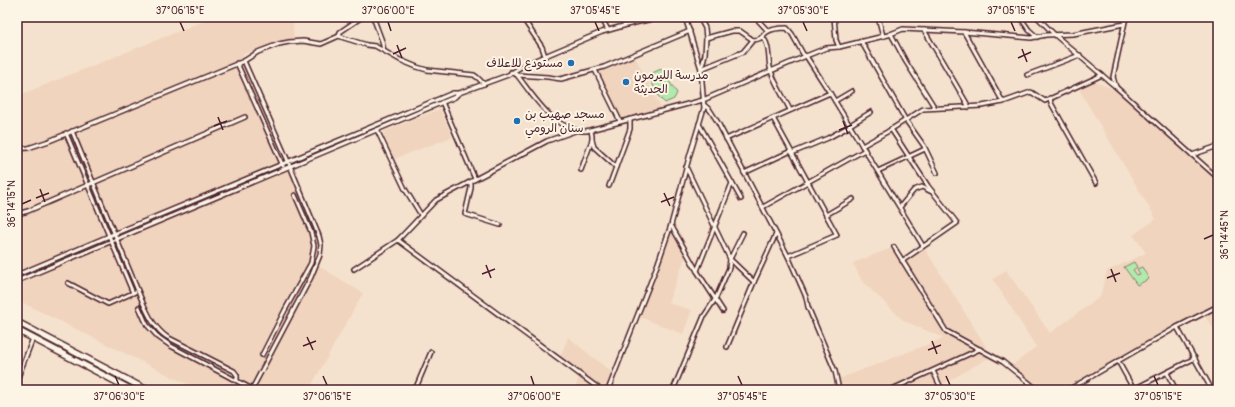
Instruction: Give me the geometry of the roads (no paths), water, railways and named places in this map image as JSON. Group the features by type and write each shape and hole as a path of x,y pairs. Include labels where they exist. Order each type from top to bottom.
{"highway":[{"path":"17,322 147,390"},
{"path":"17,330 132,390"},
{"path":"116,382 119,376"}],"street":[{"path":"17,149 38,145 66,134 279,44 303,41 321,44 339,36 340,32 362,17"},
{"path":"373,17 384,51"},
{"path":"522,17 542,47 545,56"},
{"path":"601,17 608,30"},
{"path":"628,17 630,24"},
{"path":"17,275 288,161 453,94 484,84 512,72 526,64 608,30 661,17"},
{"path":"685,17 702,69"},
{"path":"608,390 658,263 671,225 686,167 704,108 702,69 706,38 705,28 699,17"},
{"path":"755,17 768,31"},
{"path":"834,17 836,40 839,47"},
{"path":"878,17 883,36"},
{"path":"1020,17 1029,30 1037,37"},
{"path":"1037,17 1055,35 1116,86 1218,178"},
{"path":"1116,86 1113,77 1126,17"},
{"path":"354,269 398,240 436,200 547,141 576,130 590,130 703,100 826,48 839,47 891,34 903,29 964,32 1031,38 1046,34 1073,34 1124,24"},
{"path":"702,69 742,52 753,40 760,39 768,31 787,28 835,100 923,246"},
{"path":"924,30 969,107"},
{"path":"517,75 561,79 594,70 690,31"},
{"path":"706,38 732,31 740,31 753,40"},
{"path":"964,32 1003,102"},
{"path":"891,34 906,62 935,108"},
{"path":"339,36 375,46 400,60 427,70 474,75 484,84"},
{"path":"762,37 768,49 771,71 790,110"},
{"path":"861,41 937,172"},
{"path":"1027,75 1080,55"},
{"path":"139,307 147,325 158,337 171,346 252,389 311,277 320,255 321,245 319,236 244,60"},
{"path":"237,63 284,169"},
{"path":"594,70 620,122"},
{"path":"512,72 517,75 542,108 561,124 576,130"},
{"path":"862,146 923,109 969,107 1003,102 1031,92 1045,101 1102,75"},
{"path":"835,100 852,91"},
{"path":"17,281 116,238 455,97 459,93"},
{"path":"726,139 830,93"},
{"path":"1050,98 1051,103 1096,183"},
{"path":"442,102 475,179"},
{"path":"704,105 710,110 788,256 806,296 808,307 835,371 839,390"},
{"path":"259,113 266,110"},
{"path":"744,173 791,152 828,138 871,112"},
{"path":"17,214 28,211 245,117"},
{"path":"773,118 837,235 788,256"},
{"path":"609,186 630,129 630,119"},
{"path":"383,123 384,127"},
{"path":"699,124 740,199"},
{"path":"891,129 934,193 957,223 902,261"},
{"path":"377,130 405,189 421,215"},
{"path":"590,130 594,147 616,167"},
{"path":"72,131 138,291 152,321 161,333 174,341 234,371 237,375 237,381"},
{"path":"66,134 133,293"},
{"path":"581,170 592,140"},
{"path":"1192,155 1218,146"},
{"path":"878,171 925,149"},
{"path":"762,207 865,150"},
{"path":"686,167 730,259 754,282"},
{"path":"471,182 465,214 500,224"},
{"path":"697,271 732,183"},
{"path":"900,207 914,190 922,187 934,193"},
{"path":"215,192 217,196"},
{"path":"262,355 311,263 314,246 311,232 296,195"},
{"path":"826,214 853,199"},
{"path":"188,203 190,207"},
{"path":"307,222 312,220"},
{"path":"671,225 697,271 716,298 723,311"},
{"path":"673,390 704,316 716,298 729,268 730,259 743,233"},
{"path":"727,347 776,234"},
{"path":"398,240 601,390"},
{"path":"894,247 946,331 1003,362 1038,390"},
{"path":"67,254 69,258"},
{"path":"33,268 35,273"},
{"path":"68,283 108,304 138,291"},
{"path":"1068,390 1177,327 1218,306"},
{"path":"1177,327 1212,390"},
{"path":"17,380 33,338"},
{"path":"890,390 980,349"},
{"path":"415,390 431,352"},
{"path":"1118,361 1134,390 1195,358"},
{"path":"932,371 942,390"},
{"path":"1167,373 1176,390"}],"place":[{"name":"مستودع للاعلاف","path":"571,63"},
{"name":"مدرسة الليرمون الحديثة","path":"626,82"},
{"name":"مسجد صهيب بن سنان الرومي","path":"517,121"}]}
